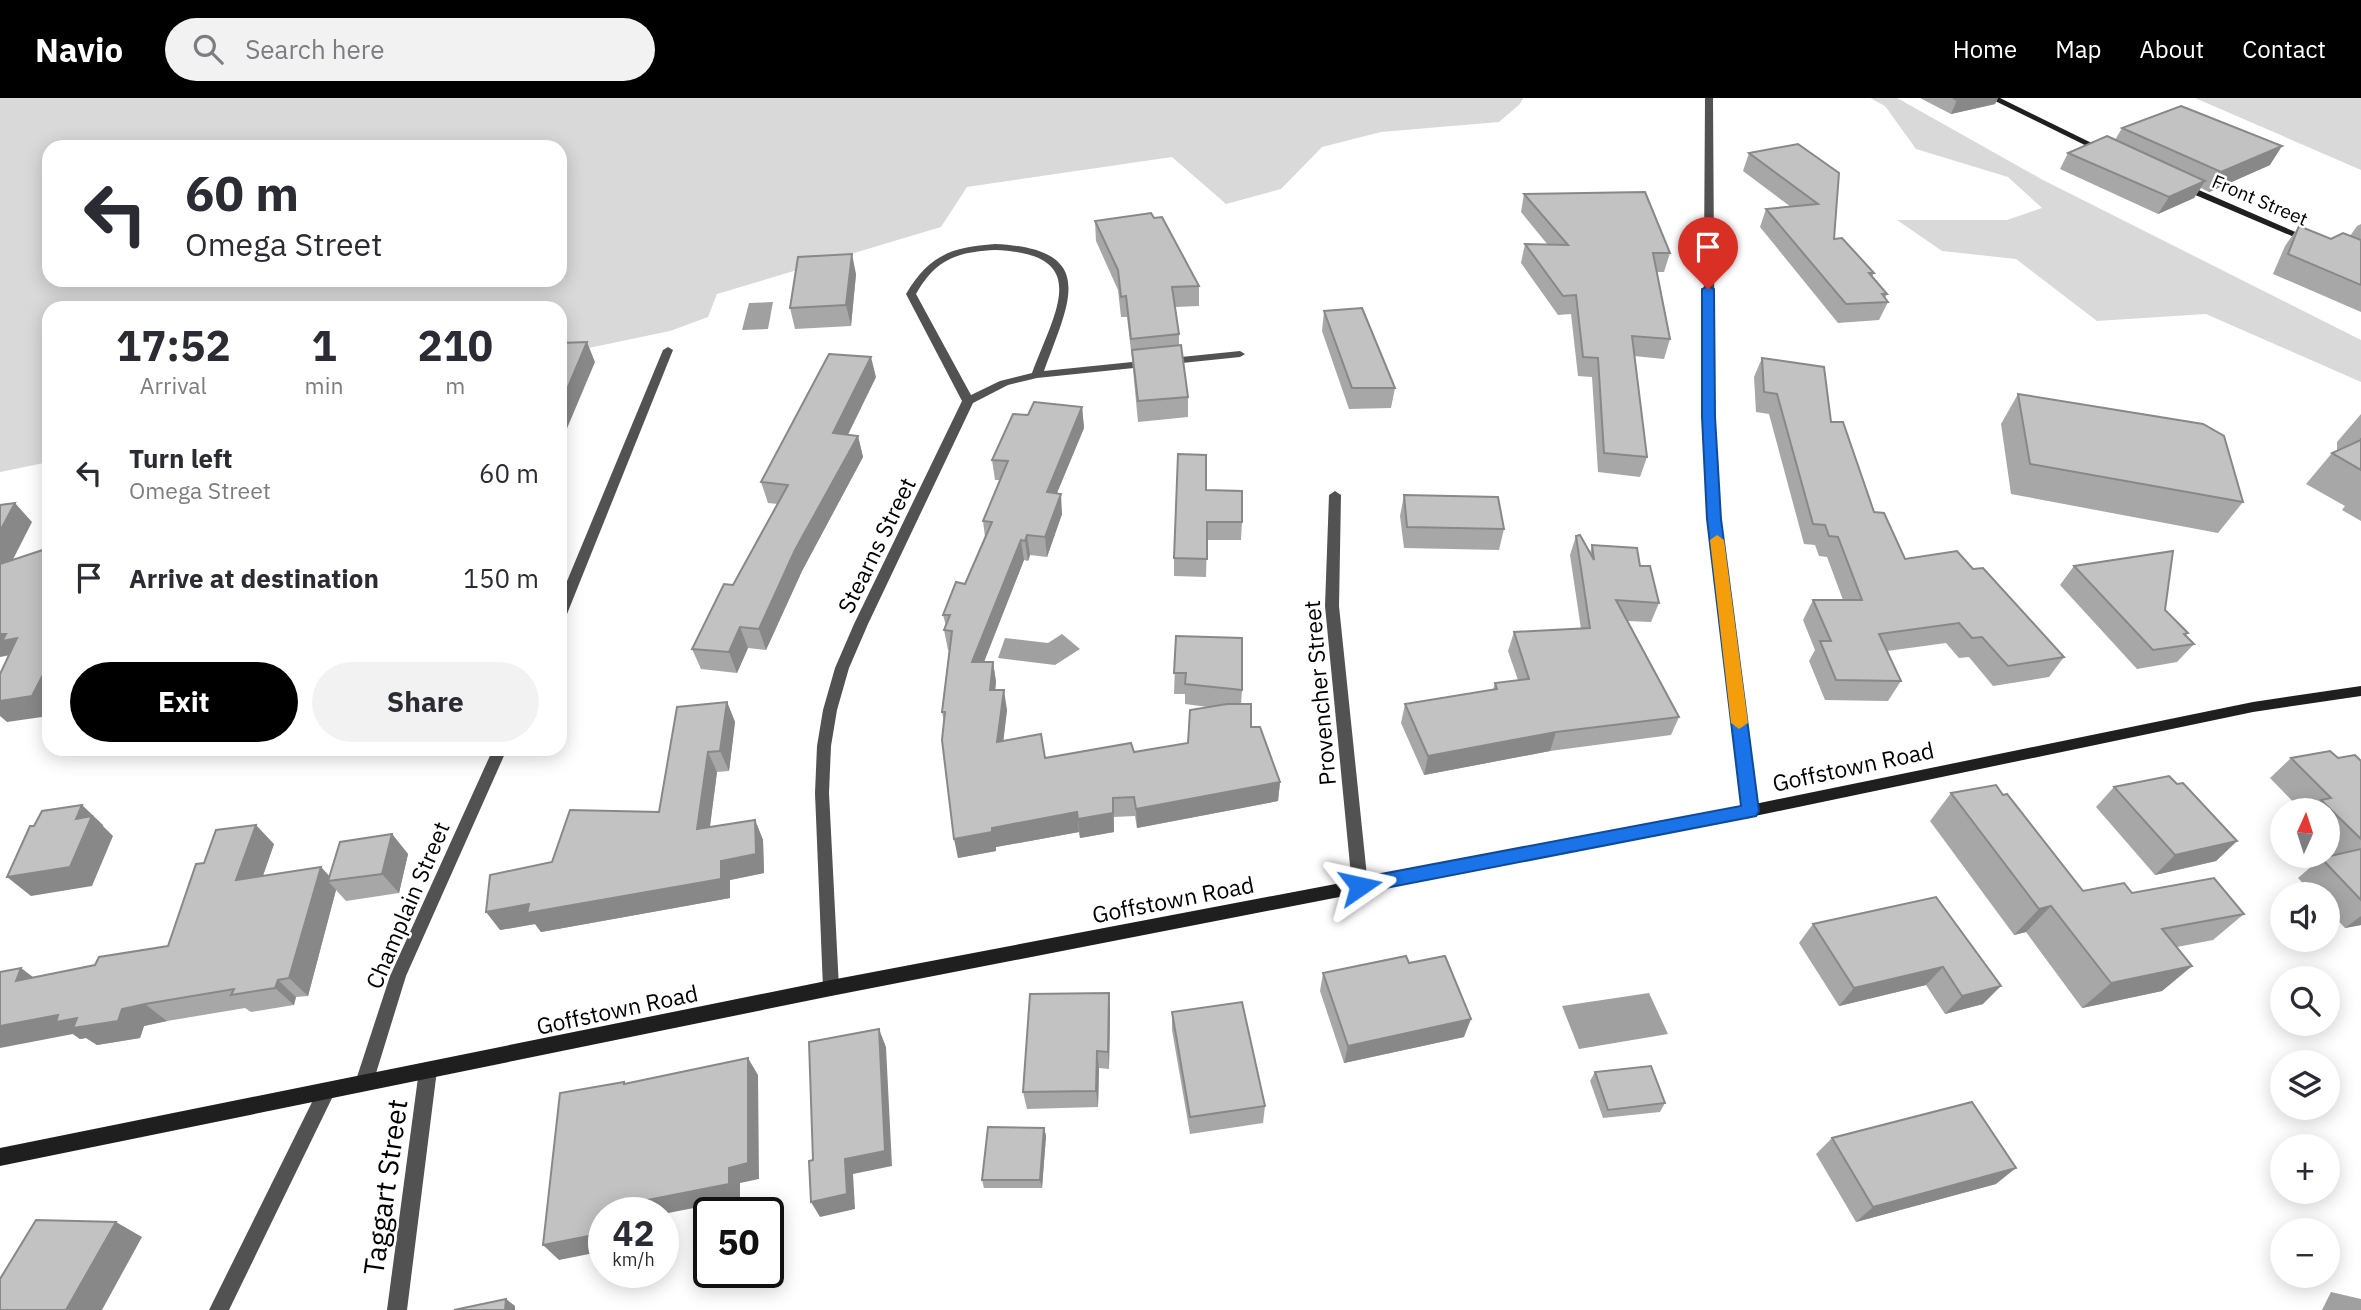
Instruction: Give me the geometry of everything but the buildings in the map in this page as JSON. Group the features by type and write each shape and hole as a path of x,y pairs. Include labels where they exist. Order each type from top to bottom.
{"main road":[{"path":"1993,98 2118,158"},
{"name":"Front Street","path":"2175,183 2323,246"},
{"name":"Goffstown Road","path":"0,1157 831,988 1750,811 2240,710 2360,693"}],"street":[{"path":"1709,98 1709,403 1714,519 1750,811"},
{"path":"1037,375 1062,302 1065,281 1054,263 1030,250 1006,245 969,247 944,257 923,272 911,294 968,401 1004,383 1037,375 1240,354"},
{"path":"567,597 668,350"},
{"name":"Stearns Street","path":"831,988 822,793 824,746 830,710 842,668 861,624 968,401"},
{"name":"Provencher Street","path":"1335,495 1332,606 1360,886"},
{"name":"Champlain Street","path":"364,1083 398,976 497,756"},
{"name":"Taggart Street","path":"397,1310 428,1070"},
{"path":"219,1310 326,1092"}],"shaded area":[{"path":"0,98 1523,98 1520,104 1499,122 1381,132 1322,147 1281,189 1226,204 1172,157 967,187 941,227 717,294 708,317 670,331 567,353 567,301 42,301 42,463 0,472"},
{"path":"1870,98 1897,98 2043,180 2361,340 2361,382 2206,314 2097,321 2016,259 1942,251 1897,220 2007,220 2042,208 2008,177 1916,149 1885,106"},
{"path":"2195,98 2361,98 2361,170"},
{"path":"773,302 768,329 742,330 749,303"},
{"path":"1062,634 1080,649 1055,665 998,658 1005,638 1048,643"},
{"path":"1649,993 1668,1034 1579,1049 1562,1006"},
{"path":"2331,1292 2361,1299 2361,1310 2322,1310"}],"slow traffic":[{"path":"1717,540 1739,723"}],"route":[{"path":"1360,886 1750,811 1714,519 1709,417 1708,289"}]}
